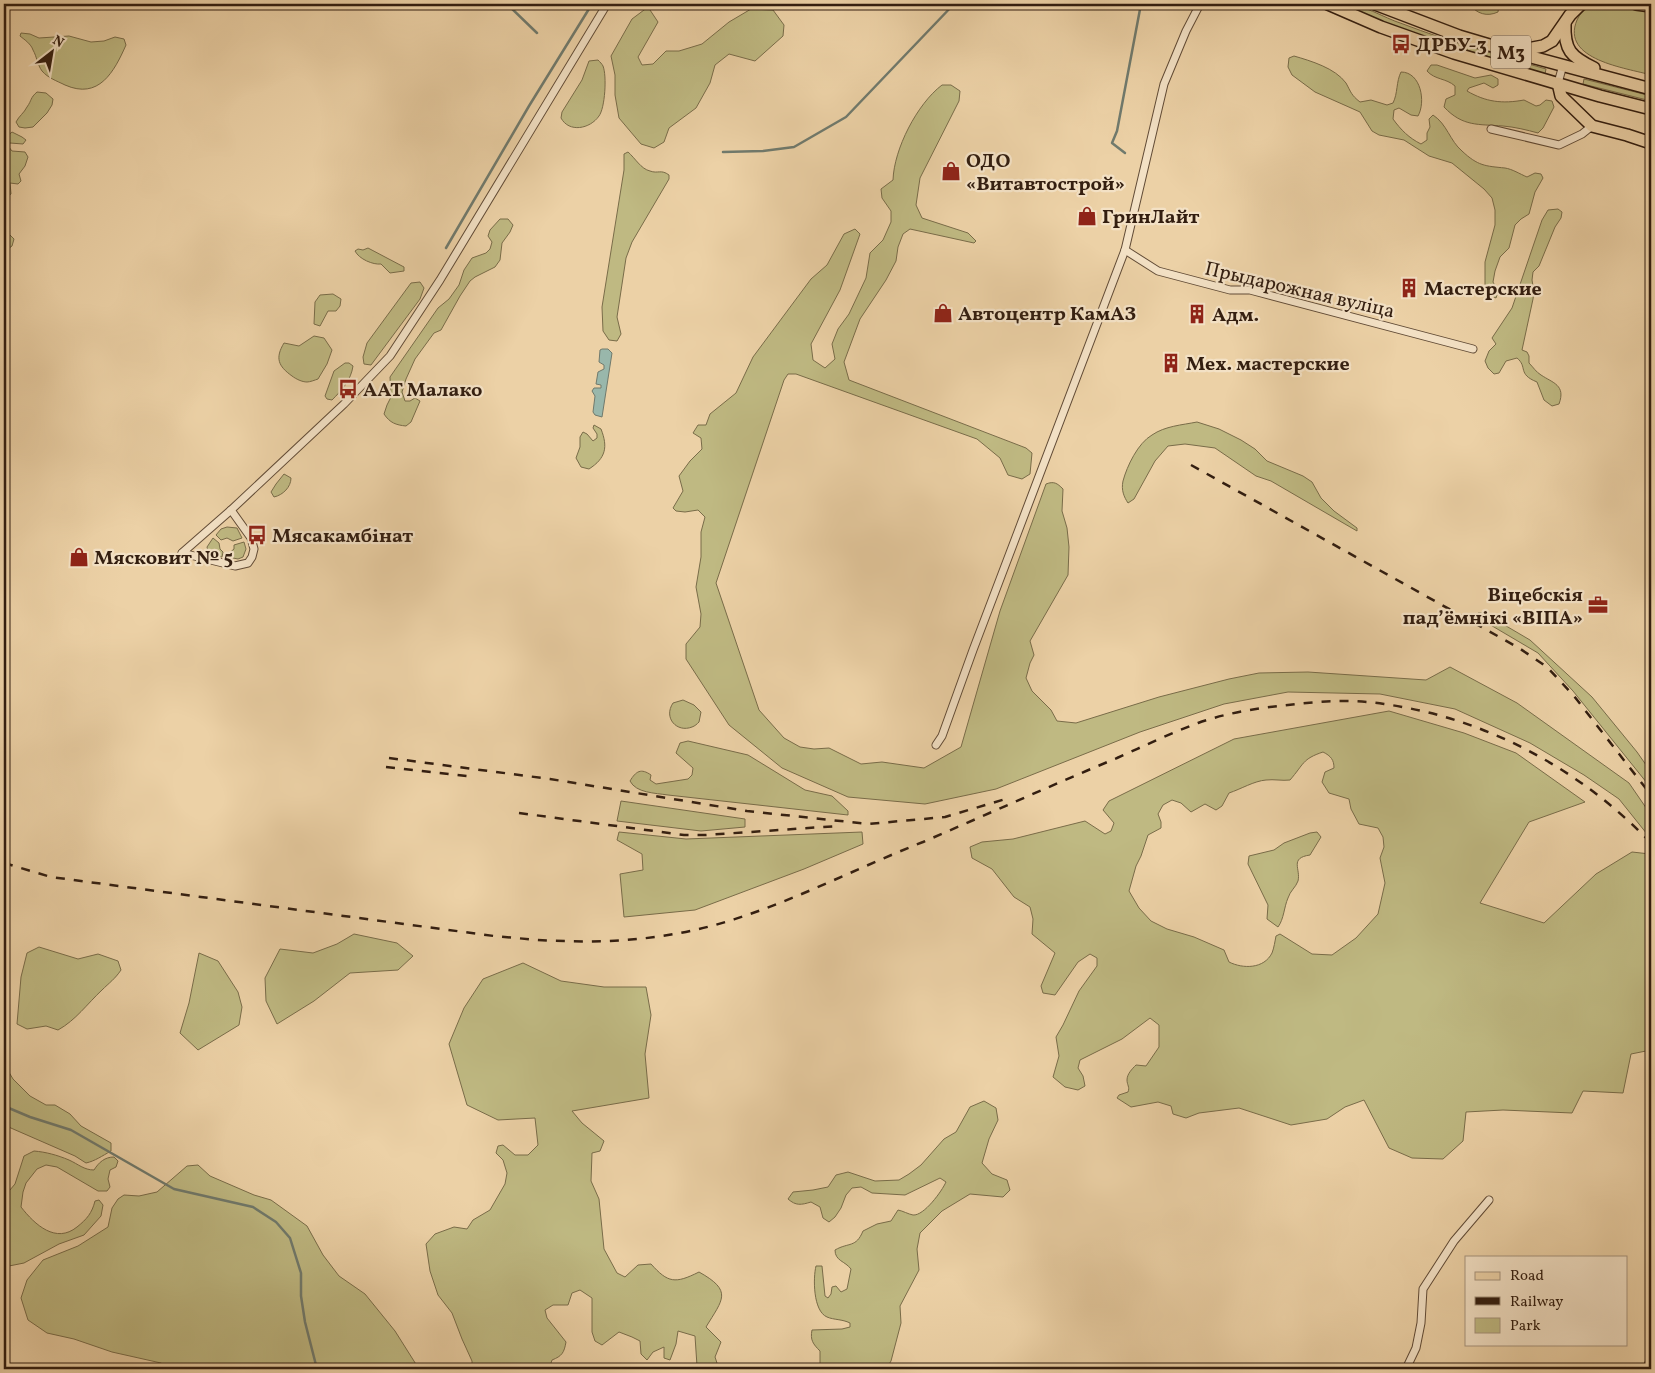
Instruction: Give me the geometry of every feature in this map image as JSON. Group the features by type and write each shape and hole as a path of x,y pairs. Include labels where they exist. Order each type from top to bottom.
{"main road":[{"name":"М3","path":"1328,4 1406,37 1454,53 1651,108"},
{"name":"М3","path":"1375,4 1459,36 1651,89"},
{"path":"1512,52 1543,46 1552,42 1570,15 1581,4"},
{"path":"1636,4 1651,6"},
{"path":"1566,23 1568,51 1580,61 1616,79"},
{"path":"1558,83 1561,96 1592,126 1651,143"},
{"path":"1627,135 1651,135"}],"street":[{"path":"231,510 251,538 254,548 248,563 235,566 182,553 231,510 344,404 390,356 446,272 607,4"},
{"path":"936,745 942,736 1125,250 1164,84 1186,31 1200,4"},
{"path":"1558,83 1563,65"},
{"path":"1491,129 1559,145 1582,134 1592,126"},
{"name":"Прыдарожная вуліца","path":"1125,250 1158,271 1230,290 1250,290 1473,349"},
{"path":"1406,1369 1416,1348 1421,1323 1423,1289 1430,1275 1454,1241 1489,1200"},
{"path":"1647,1369 1651,1356"}],"green space":[{"path":"1341,4 1365,8 1438,37 1546,69 1545,74 1402,30"},
{"path":"1469,4 1499,4 1498,12 1482,14"},
{"path":"1606,4 1651,10 1651,75 1599,60 1587,53 1578,44 1574,34 1579,16 1589,8"},
{"path":"648,7 658,22 638,57 642,65 653,64 666,51 679,51 702,44 729,22 751,9 773,10 784,25 783,36 755,61 729,54 715,65 710,83 696,108 669,128 664,142 654,148 641,144 619,118 615,95 615,75 611,56 632,19"},
{"path":"21,33 39,38 69,36 91,42 104,41 115,37 124,39 126,45 116,65 104,81 87,89 77,89 53,79 42,71 31,46 20,36"},
{"path":"1294,56 1308,60 1336,73 1360,102 1371,100 1387,105 1393,103 1401,72 1408,73 1417,82 1420,89 1422,103 1420,110 1418,116 1411,115 1399,108 1394,110 1393,119 1409,136 1421,144 1427,140 1427,133 1430,127 1429,119 1433,115 1442,123 1458,147 1477,162 1487,166 1513,170 1527,177 1535,173 1541,174 1543,178 1535,192 1529,214 1515,225 1509,248 1500,257 1493,282 1498,292 1496,298 1488,294 1485,284 1485,262 1495,225 1495,210 1492,198 1484,189 1452,163 1429,156 1404,140 1379,135 1372,131 1360,112 1315,92 1292,75 1288,67 1289,58"},
{"path":"598,60 603,66 605,77 604,99 601,112 590,124 580,128 569,126 561,118 562,112 582,80 589,61"},
{"path":"1431,65 1437,65 1475,78 1491,75 1498,79 1498,85 1493,88 1484,83 1469,88 1467,91 1481,98 1501,102 1524,100 1536,106 1546,100 1552,101 1554,107 1543,128 1538,133 1512,127 1464,121 1444,107 1446,99 1455,95 1455,86 1430,74 1427,71"},
{"path":"1584,79 1651,96 1651,101 1583,84"},
{"path":"942,85 951,85 960,91 959,101 920,178 916,205 922,218 968,233 976,241 974,243 910,229 903,234 898,247 896,261 886,280 860,319 844,362 849,380 1026,448 1032,453 1030,474 1022,479 1008,475 1000,458 977,439 796,374 788,374 784,380 716,583 759,710 784,738 800,747 814,749 829,748 861,764 882,762 924,768 961,747 1000,611 1046,484 1053,483 1063,489 1062,511 1067,528 1069,547 1068,575 1030,641 1034,655 1026,678 1032,691 1051,710 1057,721 1076,723 1159,697 1259,673 1308,672 1426,680 1450,667 1517,703 1629,783 1651,815 1651,839 1619,799 1584,775 1530,743 1455,709 1380,694 1288,692 1224,704 1140,732 996,789 925,804 848,797 782,768 729,725 686,659 686,644 700,627 701,614 696,587 701,557 701,532 705,517 698,510 685,512 676,511 673,508 683,491 679,476 702,449 701,438 693,433 698,425 706,425 710,414 736,393 753,357 811,279 827,265 844,234 855,229 860,234 840,290 811,344 813,360 825,368 835,359 832,344 838,329 849,314 866,278 870,253 883,240 891,222 891,211 882,198 881,189 893,180 894,168 902,141 916,115 933,93"},
{"path":"37,92 46,93 53,99 52,105 33,127 19,127 16,122"},
{"path":"12,132 26,140 23,144 10,143 8,146 12,151 25,152 28,157 25,166 19,174 21,181 18,184 10,183 11,194 4,199 4,139"},
{"path":"628,152 647,170 666,173 669,175 669,179 632,242 626,258 617,317 621,334 617,341 609,340 603,331 602,307 624,170 624,154"},
{"path":"1558,209 1562,212 1561,218 1555,227 1539,266 1533,272 1534,292 1522,350 1527,352 1529,363 1536,371 1560,389 1561,398 1559,404 1552,406 1544,400 1537,382 1527,376 1517,358 1506,361 1499,373 1494,374 1488,368 1485,361 1489,351 1496,344 1492,338 1512,308 1542,220 1548,210"},
{"path":"500,219 508,219 513,225 502,243 500,260 495,267 470,281 441,330 434,333 415,359 402,392 405,401 415,398 420,401 411,422 406,426 393,423 384,414 391,397 390,377 438,308 449,299 459,285 464,270 472,258 486,253 490,249 492,242 488,236 490,230"},
{"path":"4,235 10,235 14,239 12,246 4,252"},
{"path":"368,248 404,267 404,271 390,273 381,264 366,261 355,251"},
{"path":"420,282 424,288 420,299 371,365 364,364 363,357 367,343 411,283"},
{"path":"333,294 341,299 340,306 336,311 328,311 320,326 314,324 315,302 320,295"},
{"path":"314,336 324,338 332,350 327,364 318,379 308,382 299,380 287,372 281,365 279,353 284,343 299,346"},
{"path":"345,363 353,366 348,380 343,389 332,400 327,399 325,396 334,371"},
{"path":"1197,422 1219,429 1241,440 1255,449 1267,461 1303,476 1312,482 1321,498 1334,511 1357,528 1357,531 1271,481 1256,476 1215,448 1185,444 1168,446 1155,461 1134,499 1128,503 1123,493 1123,481 1130,462 1142,443 1162,430"},
{"path":"594,425 601,429 605,447 599,461 589,469 581,467 576,458 580,447 580,437 583,432 593,441 597,438 593,428"},
{"path":"284,474 291,478 290,484 283,492 274,497 271,492"},
{"path":"227,527 237,528 242,538 233,541 227,538 221,540 216,535 221,529"},
{"path":"213,538 219,543 220,549 223,552 222,557 212,555 208,550 207,547"},
{"path":"244,542 246,549 243,557 238,559 228,557 228,554 234,549 234,545"},
{"path":"1478,613 1484,613 1530,640 1592,697 1651,772 1651,788 1573,691 1538,653 1477,617"},
{"path":"683,700 694,705 701,712 699,722 694,726 681,728 673,723 671,719 670,709 673,703"},
{"path":"1389,711 1464,733 1516,753 1585,802 1529,822 1480,903 1544,923 1596,874 1632,852 1650,854 1651,1050 1631,1054 1623,1093 1583,1091 1572,1113 1503,1110 1466,1112 1463,1141 1443,1159 1412,1158 1389,1148 1364,1100 1345,1107 1327,1119 1291,1125 1239,1108 1199,1113 1186,1118 1173,1114 1171,1106 1158,1102 1131,1107 1117,1098 1119,1095 1128,1092 1127,1078 1131,1070 1136,1065 1146,1066 1159,1047 1159,1025 1150,1018 1122,1039 1080,1060 1078,1068 1083,1076 1085,1086 1078,1090 1065,1087 1053,1077 1059,1056 1056,1037 1079,991 1097,966 1097,958 1090,954 1078,962 1055,995 1043,993 1041,986 1055,953 1032,934 1033,919 1030,907 1014,897 992,869 972,858 970,847 982,842 1013,839 1085,821 1105,834 1111,831 1114,823 1103,810 1109,801 1234,739","holes":["1323,752 1332,758 1334,765 1334,768 1325,772 1322,782 1329,793 1349,799 1351,809 1359,824 1378,828 1383,837 1384,847 1380,858 1385,883 1378,914 1356,938 1332,955 1312,954 1280,934 1276,936 1272,953 1264,962 1259,965 1240,966 1229,962 1224,950 1194,937 1167,929 1151,921 1139,908 1129,891 1148,835 1161,828 1158,814 1163,805 1172,800 1181,803 1191,812 1205,804 1216,810 1222,806 1229,793 1261,781 1290,780 1307,760"]},
{"path":"688,741 748,755 805,790 832,796 848,811 848,815 657,794 641,790 630,781 634,775 642,771 651,775 650,780 656,784 688,779 692,775 693,768 676,753 680,743"},
{"path":"621,801 745,819 745,827 701,831 617,821"},
{"path":"619,832 686,839 862,832 863,844 804,869 695,910 624,917 620,874 643,870 642,854 617,840"},
{"path":"1317,832 1321,837 1310,855 1304,856 1298,861 1298,881 1289,896 1278,927 1267,919 1268,905 1248,864 1249,856 1274,850 1284,843"},
{"path":"354,934 397,943 413,956 398,970 350,973 314,1001 277,1024 266,1001 265,978 280,949 313,953 337,944"},
{"path":"39,947 78,959 98,954 118,961 121,970 81,1012 58,1030 46,1026 27,1029 17,1024 21,977 27,953"},
{"path":"199,953 218,961 238,992 242,1007 239,1025 198,1050 180,1033 189,1003"},
{"path":"523,963 561,981 604,987 646,987 651,1015 645,1054 649,1098 572,1111 582,1123 604,1141 600,1151 592,1153 591,1181 599,1199 604,1249 617,1273 625,1277 638,1265 651,1264 662,1275 672,1280 678,1280 699,1272 717,1285 721,1290 722,1296 717,1309 706,1327 721,1342 715,1357 719,1369 698,1369 695,1336 678,1331 676,1344 670,1360 664,1358 664,1347 653,1352 647,1360 641,1354 640,1341 619,1332 602,1345 595,1341 592,1332 592,1298 580,1290 572,1293 568,1305 553,1305 545,1310 547,1318 566,1342 562,1354 552,1360 549,1369 472,1369 472,1361 452,1313 438,1295 430,1271 426,1244 435,1234 454,1227 467,1229 473,1220 490,1210 505,1184 507,1173 503,1160 496,1153 498,1146 503,1145 515,1155 528,1155 538,1145 535,1118 498,1120 467,1105 449,1044 464,1008 483,979"},
{"path":"4,1064 13,1079 30,1096 46,1105 55,1105 70,1114 81,1126 111,1143 111,1151 86,1163 75,1156 4,1125"},
{"path":"984,1101 996,1108 998,1120 989,1139 982,1163 992,1174 1007,1180 1010,1190 1003,1197 970,1194 942,1211 920,1233 917,1249 919,1270 900,1306 901,1323 891,1361 886,1369 820,1369 820,1351 811,1337 812,1330 842,1329 850,1327 850,1323 832,1319 822,1314 814,1286 816,1266 822,1266 825,1296 828,1298 832,1287 836,1286 841,1292 847,1289 851,1269 838,1259 835,1250 858,1240 863,1231 877,1224 891,1221 898,1210 913,1215 922,1212 937,1197 946,1182 940,1178 905,1195 872,1193 861,1187 852,1188 846,1195 835,1217 829,1222 823,1218 820,1207 811,1202 796,1204 788,1199 793,1192 828,1187 836,1175 848,1172 875,1181 899,1180 921,1165 944,1139 956,1132 970,1107"},
{"path":"34,1151 69,1160 90,1170 94,1170 100,1162 108,1158 114,1157 118,1161 116,1167 110,1170 108,1179 110,1187 107,1191 98,1191 57,1167 46,1165 37,1169 26,1183 21,1207 39,1226 54,1233 69,1232 86,1218 91,1212 95,1201 99,1200 103,1205 101,1216 84,1235 59,1244 24,1263 4,1267 4,1197 15,1184 24,1156"},
{"path":"198,1165 210,1176 254,1195 271,1200 307,1226 323,1255 339,1276 365,1294 395,1331 419,1369 169,1369 161,1363 112,1352 74,1339 47,1333 28,1320 21,1298 27,1280 43,1260 78,1246 108,1227 112,1208 118,1199 124,1195 139,1196 157,1192 187,1166"}],"shaded area":[{"path":"608,349 612,353 602,417 595,415 593,412 595,396 592,391 594,388 601,388 601,385 596,384 598,372 604,369 604,365 599,362 600,350"}],"waterway":[{"path":"507,4 537,33"},
{"path":"446,248 529,106 592,4"},
{"path":"723,152 763,151 794,147 846,117 954,4"},
{"path":"1125,153 1112,143 1117,131 1141,4"},
{"path":"4,1106 30,1117 71,1130 174,1189 253,1207 276,1222 290,1238 301,1273 301,1296 305,1322 317,1369"}],"railway":[{"path":"1191,465 1519,648 1547,667 1574,696 1651,795"},
{"path":"4,863 51,877 494,936 584,941 641,939 697,930 742,917 794,897 1198,723 1254,709 1336,701 1372,702 1422,711 1459,721 1495,735 1529,751 1562,770 1594,792 1651,843"},
{"path":"389,758 550,779 747,811 868,824 945,817 1009,798"},
{"path":"386,767 475,777"},
{"path":"519,813 684,835 838,826"}],"place":[{"name":"ДРБУ-3","path":"1401,44"},
{"name":"ОДО «Витавтострой»","path":"951,171"},
{"name":"ГринЛайт","path":"1087,216"},
{"name":"Мастерские","path":"1409,288"},
{"name":"Автоцентр КамАЗ","path":"943,313"},
{"name":"Адм.","path":"1197,314"},
{"name":"Мех. мастерские","path":"1171,363"},
{"name":"ААТ Малако","path":"348,389"},
{"name":"Мясакамбінат","path":"257,535"},
{"name":"Мясковит № 5","path":"79,557"},
{"name":"Віцебскія падʼёмнікі «ВІПА»","path":"1598,605"}]}
